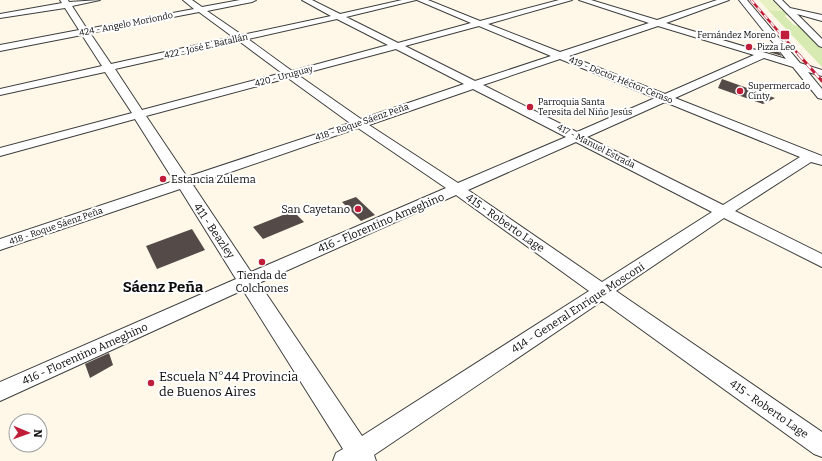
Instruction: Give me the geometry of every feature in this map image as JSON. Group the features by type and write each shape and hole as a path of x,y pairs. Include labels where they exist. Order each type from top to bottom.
{"street":[{"path":"0,16 66,2 96,0"},
{"name":"415 - Roberto Lage","path":"187,0 359,123 458,190 822,446"},
{"name":"424 - Angelo Moriondo","path":"0,48 252,0"},
{"name":"417 - Manuel Estrada","path":"306,0 475,84 822,262"},
{"name":"422 - José E. Batallán","path":"0,92 412,0"},
{"name":"419 - Doctor Héctor Ceraso","path":"421,0 817,158"},
{"name":"420 - Uruguay","path":"0,152 568,0"},
{"path":"583,0 821,72"},
{"name":"418 - Roque Sáenz Peña","path":"0,245 725,0"},
{"path":"743,0 822,96"},
{"path":"778,0 822,44"},
{"name":"411 - Beazley","path":"66,2 182,183 248,281 356,458"},
{"path":"787,9 822,18"},
{"name":"416 - Florentino Ameghino","path":"0,392 248,281 578,137 663,97 763,55"},
{"name":"414 - General Enrique Mosconi","path":"356,458 724,211 817,158"}],"green space":[{"path":"759,0 775,0 787,11 768,10"},
{"path":"768,10 787,11 789,14 785,16 794,25 800,26 822,48 822,67"}],"building":[{"path":"767,46 776,49 782,56 759,49"},
{"name":"Supermercado Cinty","path":"722,79 775,98 763,104 718,88"},
{"name":"San Cayetano","path":"356,197 375,215 361,221 342,202"},
{"path":"293,211 304,222 263,239 253,227"},
{"path":"192,229 205,250 157,269 146,246"},
{"path":"109,353 113,365 90,378 85,364"}],"railway":[{"path":"751,0 800,56"},
{"path":"799,55 822,81"}],"place":[{"name":"Fernández Moreno","path":"785,35"},
{"name":"Pizza Leo","path":"749,47"},
{"name":"Supermercado Cinty","path":"740,91"},
{"name":"Parroquia Santa Teresita del Niño Jesús","path":"530,107"},
{"name":"Estancia Zulema","path":"163,179"},
{"name":"San Cayetano","path":"358,209"},
{"name":"Tienda de Colchones","path":"262,262"},
{"name":"Escuela N°44 Provincia de Buenos Aires","path":"151,383"}],"district":[{"name":"Sáenz Peña","path":"163,287"}]}
